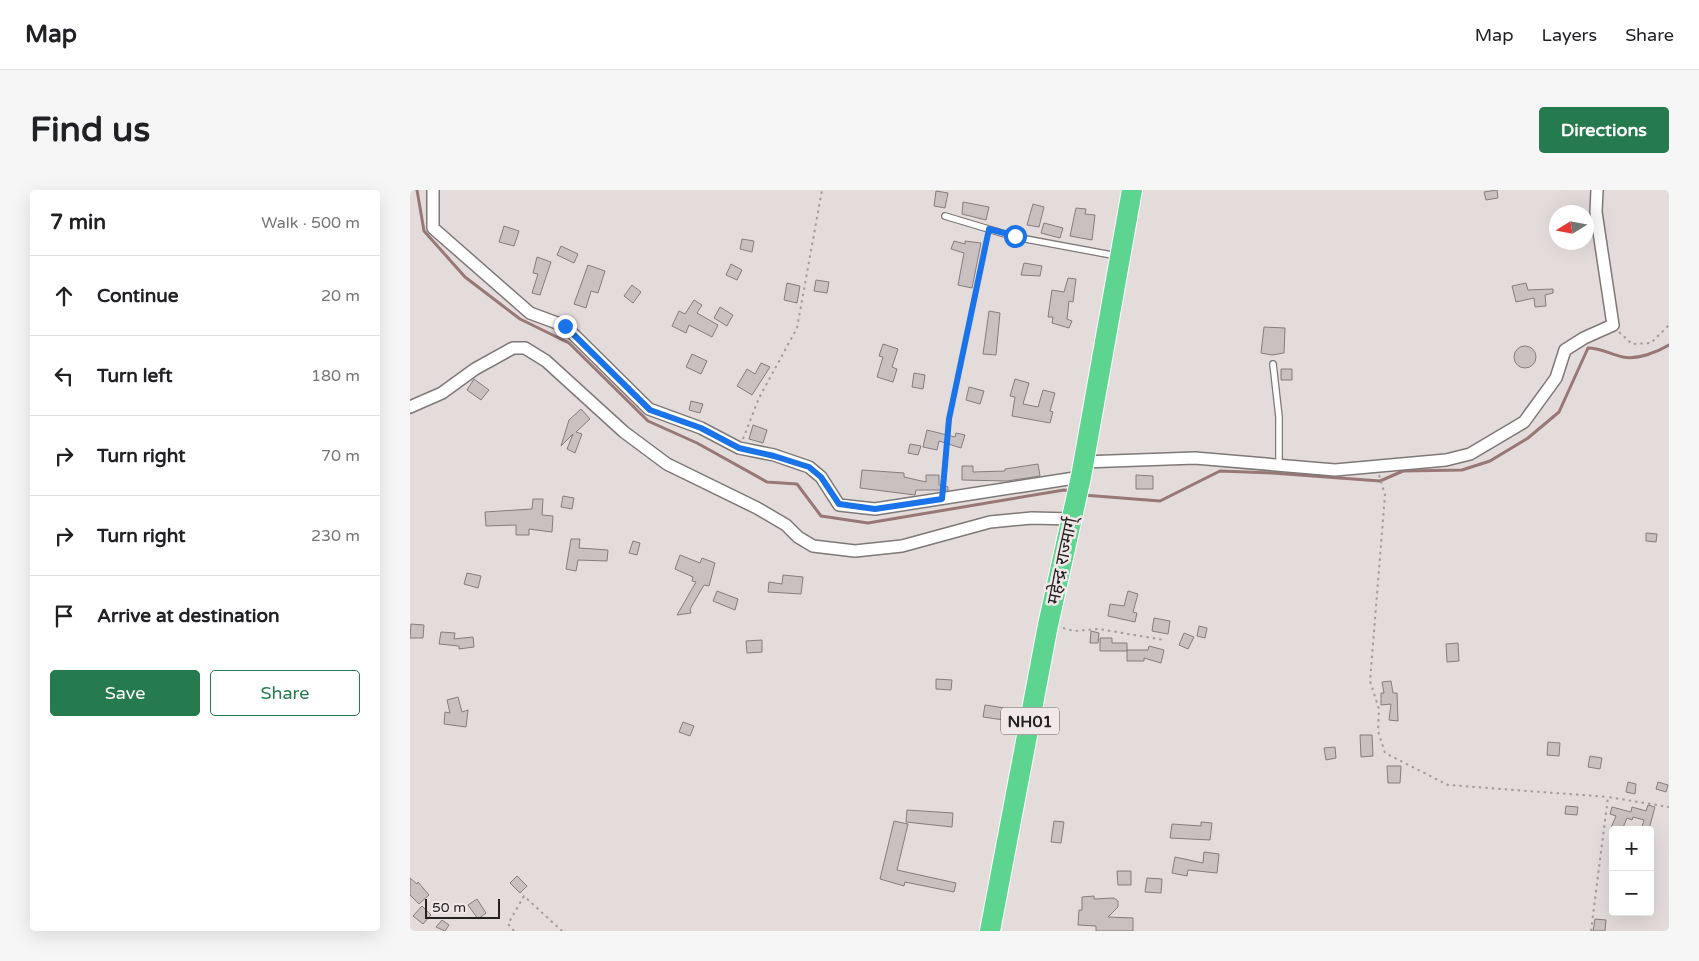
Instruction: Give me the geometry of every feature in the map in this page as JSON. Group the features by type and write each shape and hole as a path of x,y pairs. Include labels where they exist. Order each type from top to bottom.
{"highway":[{"name":"महेन्द्र राज्मार्ग्","path":"990,931 1048,625 1081,475 1132,190"}],"street":[{"path":"433,190 433,228 530,313 565,326 650,410 701,428 739,448 809,467 821,477 839,504 875,509 1196,458 1279,467 1335,470 1446,460 1470,454 1524,422 1556,378 1565,350 1584,338 1613,325 1596,212 1597,190"},
{"path":"410,407 442,393 475,369 507,351 513,348 525,348 546,361 624,432 667,464 757,508 786,525 798,537 812,546 855,551 902,546 990,522 1073,515"}],"lane":[{"path":"945,216 1044,243 1119,256"},
{"path":"1273,364 1279,417 1279,467"}],"path":[{"path":"739,448 759,398 797,328 822,190"},
{"path":"942,499 949,419 989,229"},
{"path":"1613,325 1632,344 1651,343 1669,325"},
{"path":"1379,466 1380,482 1384,495 1370,681 1379,709 1378,731 1385,753 1448,785 1608,797 1669,807"},
{"path":"1048,625 1074,631 1099,629 1164,640"},
{"path":"1591,931 1608,797"},
{"path":"514,931 508,924 524,896 562,931"}],"building":[{"path":"1497,190 1498,198 1486,200 1484,192"},
{"path":"936,191 948,193 945,208 934,206"},
{"path":"963,202 989,207 986,220 962,214"},
{"path":"1033,204 1044,207 1039,227 1027,225"},
{"path":"1076,208 1086,209 1085,214 1095,215 1092,240 1070,236"},
{"path":"1044,223 1063,228 1060,238 1041,233"},
{"path":"504,226 519,231 514,246 499,242"},
{"path":"742,239 754,241 752,252 740,249"},
{"path":"954,241 965,244 965,241 981,243 972,288 958,285 964,253 951,249"},
{"path":"561,246 578,254 574,263 557,255"},
{"path":"537,257 551,262 540,295 532,293 538,274 533,273"},
{"path":"1024,263 1042,266 1040,276 1021,275"},
{"path":"731,264 742,270 737,280 726,275"},
{"path":"588,265 605,271 598,293 591,291 586,308 574,304"},
{"path":"1068,278 1076,279 1073,302 1069,301 1067,319 1072,321 1069,328 1052,323 1053,317 1048,317 1052,290 1064,292"},
{"path":"816,280 829,282 827,293 814,291"},
{"path":"787,283 800,286 797,303 784,300"},
{"path":"1526,283 1528,290 1553,289 1553,293 1545,295 1546,306 1535,307 1534,298 1516,302 1512,286"},
{"path":"632,285 641,292 633,303 624,296"},
{"path":"694,300 702,305 697,313 718,325 712,337 689,325 686,333 672,326 679,311 685,314"},
{"path":"720,307 733,315 727,326 714,318"},
{"path":"989,311 1000,313 996,355 983,354"},
{"path":"1264,327 1285,328 1284,353 1272,355 1261,353"},
{"path":"883,344 898,349 892,367 897,369 893,382 877,377 883,357 879,356"},
{"path":"1525,346 1533,349 1536,357 1533,365 1525,368 1517,365 1514,357 1517,349"},
{"path":"692,354 707,361 701,374 686,367"},
{"path":"761,363 770,367 752,395 737,386 747,369 755,374"},
{"path":"1281,369 1292,369 1292,380 1281,380"},
{"path":"914,373 925,375 923,389 912,387"},
{"path":"474,379 489,390 481,400 467,390"},
{"path":"1015,379 1029,383 1023,404 1038,407 1043,390 1055,393 1050,411 1053,412 1050,423 1012,416 1015,397 1010,396"},
{"path":"969,387 984,391 980,404 966,400"},
{"path":"691,401 703,404 700,413 689,410"},
{"path":"581,409 590,419 576,432 582,434 575,453 567,449 573,434 561,446 569,420"},
{"path":"753,425 767,430 763,443 749,439"},
{"path":"927,430 955,437 956,433 965,435 961,448 939,441 937,450 923,447"},
{"path":"910,444 921,446 918,455 908,453"},
{"path":"1038,464 1040,476 1007,481 962,480 962,466 973,466 973,472 1005,471 1005,469"},
{"path":"862,470 904,473 904,477 926,482 926,475 939,475 939,485 948,487 948,490 916,490 915,495 860,488"},
{"path":"1136,475 1153,476 1153,489 1136,489"},
{"path":"563,496 574,498 572,509 561,507"},
{"path":"533,499 543,499 542,515 553,516 552,532 529,529 529,535 516,535 516,525 486,526 485,512 532,509"},
{"path":"1646,533 1657,534 1656,542 1646,541"},
{"path":"571,539 580,539 579,548 608,550 607,561 578,560 576,571 566,569"},
{"path":"633,541 640,543 637,555 629,553"},
{"path":"680,555 700,563 702,558 715,563 709,586 704,585 690,609 691,613 677,615 696,582 692,581 693,577 675,569"},
{"path":"467,573 481,576 478,588 464,584"},
{"path":"783,575 803,577 801,594 768,592 769,582 782,584"},
{"path":"717,591 738,599 735,610 713,601"},
{"path":"1128,591 1138,594 1133,612 1137,613 1135,622 1108,616 1110,604 1124,606"},
{"path":"1154,618 1170,621 1168,634 1152,631"},
{"path":"411,624 424,625 423,638 410,638"},
{"path":"1199,626 1207,628 1205,638 1197,636"},
{"path":"1091,631 1099,633 1098,643 1090,643"},
{"path":"441,632 455,633 454,639 473,637 474,647 459,649 459,646 439,644"},
{"path":"1184,633 1194,637 1188,649 1179,645"},
{"path":"1100,638 1112,638 1112,643 1127,643 1127,651 1100,651"},
{"path":"762,640 762,652 747,653 746,641"},
{"path":"1458,643 1459,661 1447,662 1446,644"},
{"path":"1149,646 1164,650 1161,663 1144,658 1144,661 1127,661 1127,650 1148,650"},
{"path":"936,679 952,680 951,690 936,689"},
{"path":"1391,681 1393,693 1397,693 1398,721 1389,720 1391,704 1381,705 1381,693 1384,693 1382,682"},
{"path":"458,697 462,712 468,710 466,727 444,724 445,712 450,713 447,700"},
{"path":"985,705 1005,708 1004,720 983,717"},
{"path":"683,722 694,726 690,736 679,732"},
{"path":"1360,735 1372,735 1373,756 1361,757"},
{"path":"1548,742 1560,743 1559,756 1547,755"},
{"path":"1335,747 1336,758 1326,760 1324,748"},
{"path":"1590,756 1602,758 1600,769 1588,767"},
{"path":"1387,766 1401,766 1400,783 1388,783"},
{"path":"1628,782 1636,784 1635,794 1626,792"},
{"path":"1658,782 1668,785 1666,792 1656,789"},
{"path":"1648,805 1655,807 1650,826 1642,826 1644,820 1633,817 1632,820 1627,818 1624,826 1612,826 1616,816 1610,814 1612,807 1631,812 1632,807 1646,811"},
{"path":"1566,806 1578,807 1577,815 1565,814"},
{"path":"907,810 953,813 952,827 906,822"},
{"path":"894,821 908,824 897,870 956,883 954,892 905,882 904,886 880,879"},
{"path":"1054,821 1064,822 1061,843 1051,842"},
{"path":"1201,822 1212,823 1210,840 1170,838 1172,824 1201,826"},
{"path":"1204,852 1219,854 1217,873 1188,870 1187,876 1172,873 1175,857 1203,863"},
{"path":"1117,871 1131,871 1131,885 1118,885"},
{"path":"517,876 527,886 520,893 510,883"},
{"path":"410,878 417,884 418,882 429,895 419,904 410,895"},
{"path":"1147,878 1162,879 1161,893 1145,892"},
{"path":"1094,896 1094,899 1114,898 1118,901 1118,907 1108,917 1133,918 1133,931 1096,931 1096,926 1078,925 1079,910 1082,910 1082,897"},
{"path":"477,899 486,913 478,919 468,905"},
{"path":"422,906 431,915 423,924 413,916"},
{"path":"1595,919 1606,920 1605,931 1593,931"},
{"path":"442,920 449,925 445,931 436,927"}],"waterway":[{"path":"417,190 424,231 465,277 520,319 569,343 648,421 697,443 767,482 797,484 821,516 868,523 1064,490 1070,491"},
{"path":"1083,495 1160,501 1220,471 1380,481 1403,471 1462,470 1490,461 1528,438 1559,412 1588,348 1629,358 1647,355 1669,345"}],"route":[{"path":"565,326 650,410 701,428 739,448 809,467 821,477 827,489 839,504 875,509 942,499 949,419 958,368 970,322 989,229 1015,236"}]}
